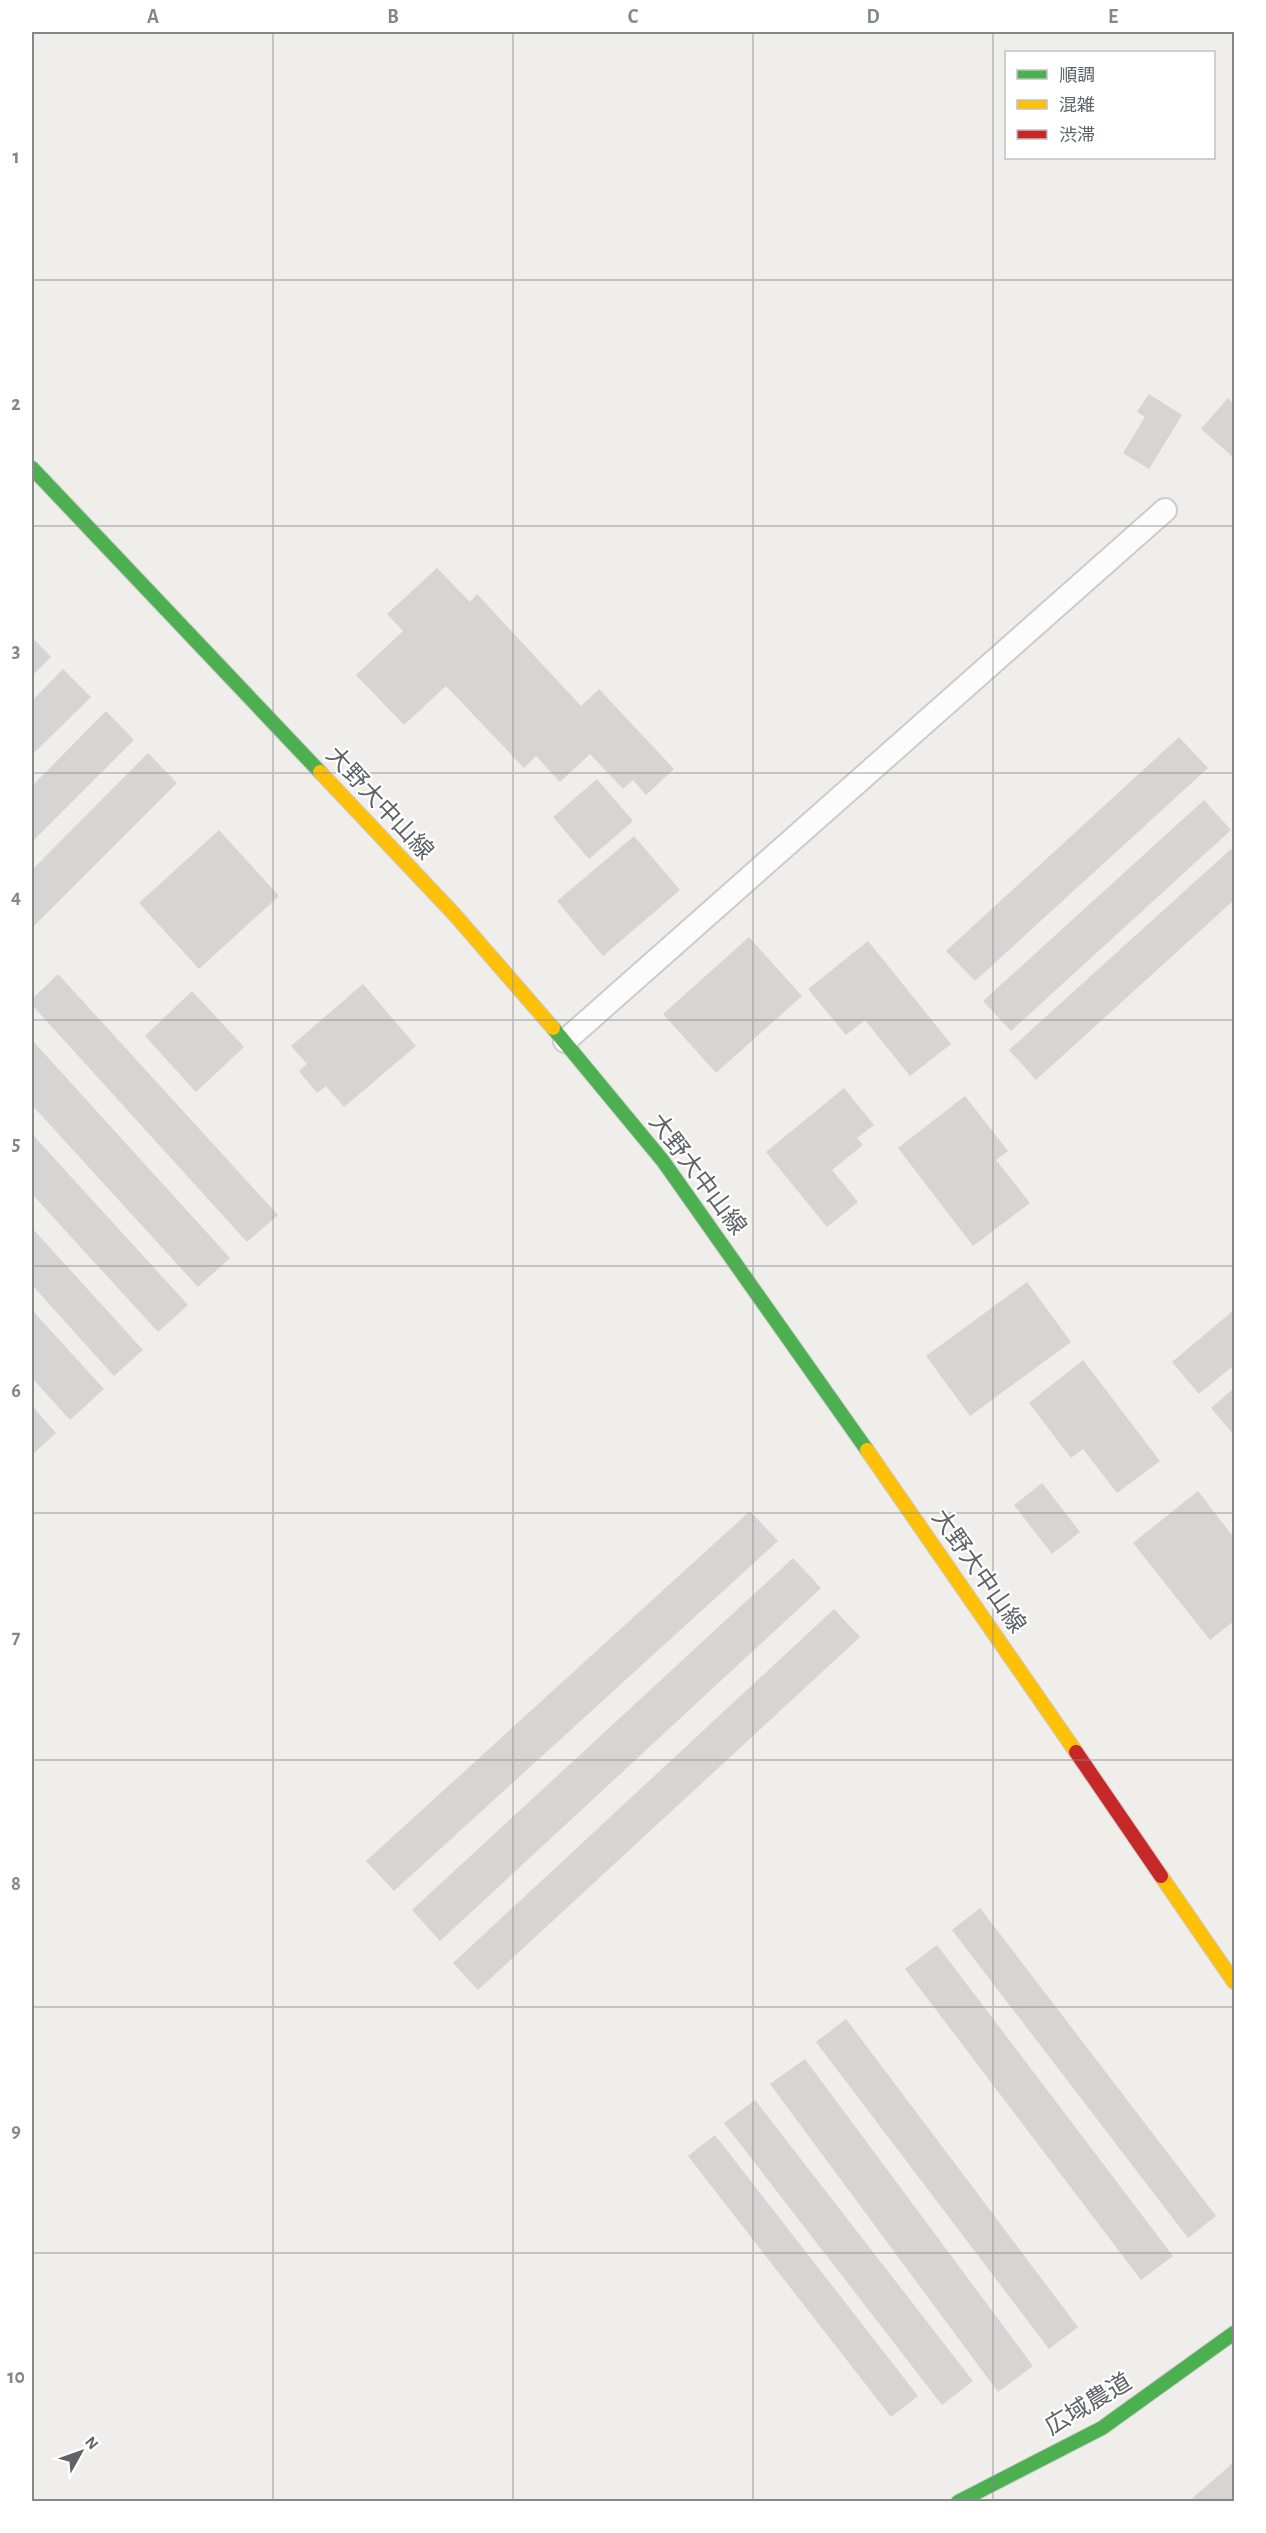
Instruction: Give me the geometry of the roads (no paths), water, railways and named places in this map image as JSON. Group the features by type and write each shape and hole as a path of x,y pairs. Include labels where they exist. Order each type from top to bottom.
{"main road":[{"name":"大野大中山線","path":"32,468 453,914 565,1041 663,1161 912,1513 1234,1982"},
{"name":"広域農道","path":"957,2502 1102,2427 1234,2333"}],"lane":[{"path":"565,1041 1165,510"}]}
